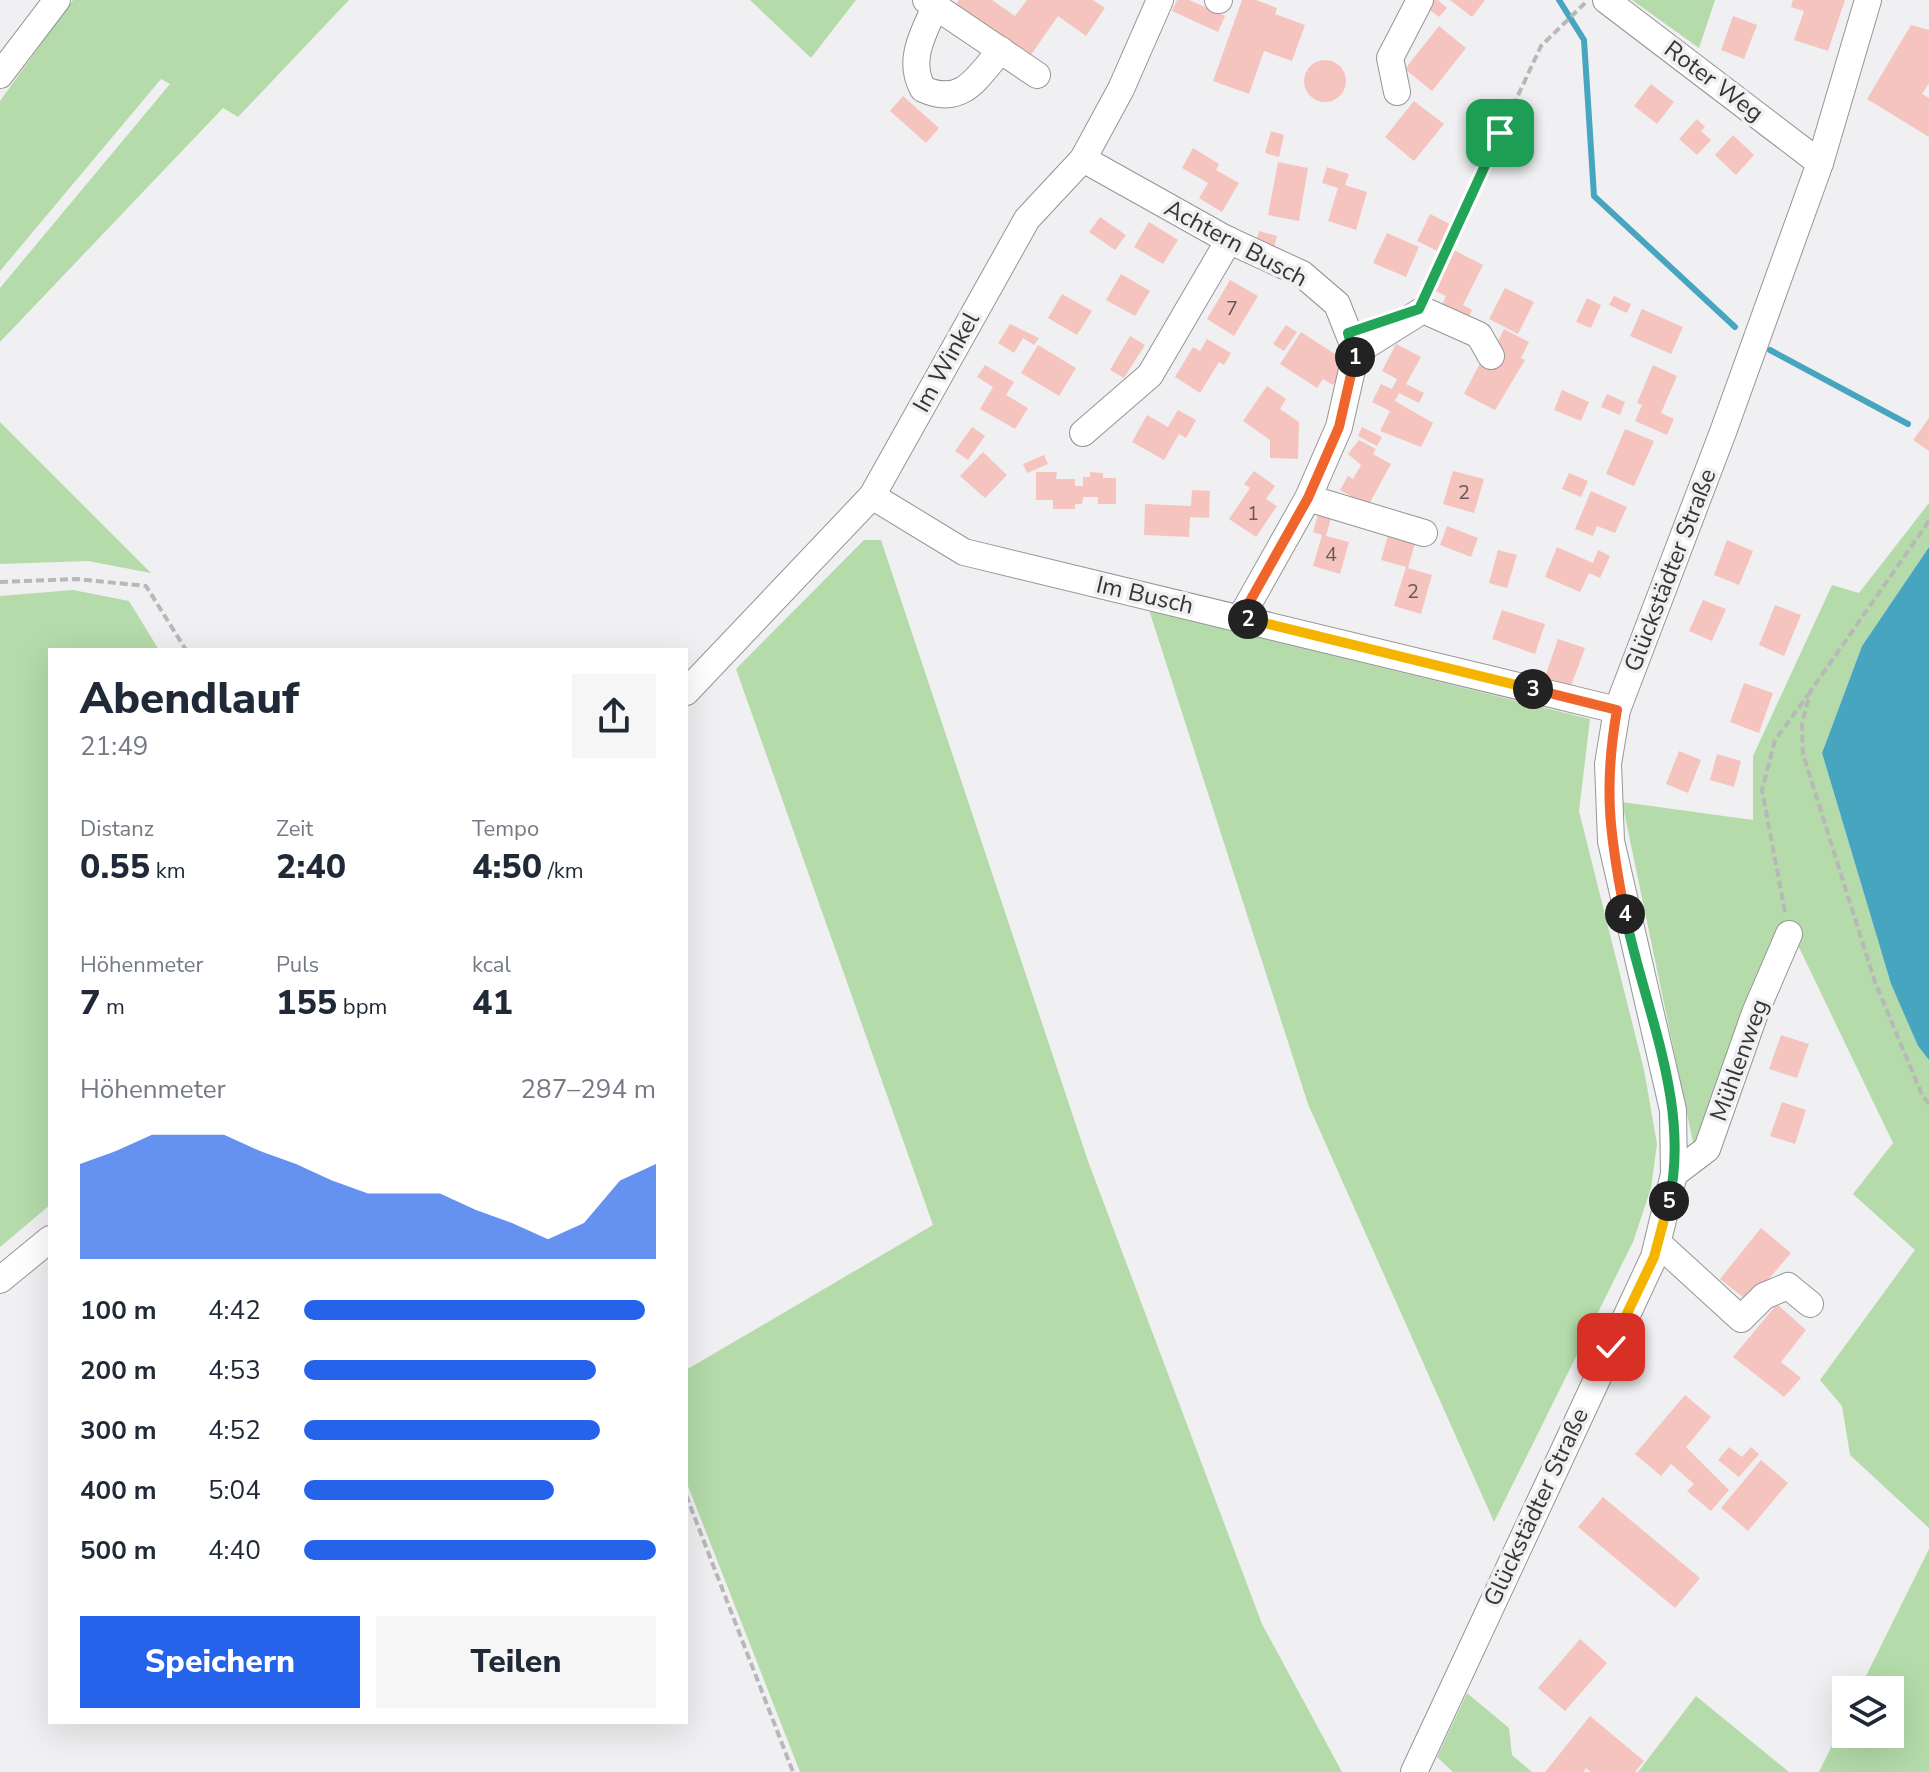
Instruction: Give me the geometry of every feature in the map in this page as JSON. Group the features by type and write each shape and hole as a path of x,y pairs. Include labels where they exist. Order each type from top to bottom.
{"street":[{"path":"0,75 57,0"},
{"path":"1397,92 1390,58 1420,0"},
{"name":"Roter Weg","path":"1606,0 1820,163"},
{"name":"Glückstädter Straße","path":"1414,1772 1658,1243 1674,1174 1673,1110 1611,841 1608,764 1617,710 1723,432 1820,163 1868,0"},
{"name":"Im Winkel","path":"688,690 872,496 1027,219 1083,159 1121,89 1158,1"},
{"path":"1001,50 973,83 947,97 923,89 915,75 915,62 931,4 1001,50 1037,75"},
{"name":"Achtern Busch","path":"1083,159 1229,240 1302,274 1337,304 1356,352"},
{"path":"1083,433 1150,375 1229,240"},
{"path":"1241,617 1308,498 1339,427 1356,352 1423,310 1479,335 1491,356"},
{"name":"Im Busch","path":"872,496 964,552 1617,710"},
{"path":"1308,498 1424,533"},
{"name":"Mühlenweg","path":"1674,1174 1707,1149 1755,1013 1789,934"},
{"path":"0,1280 48,1241"},
{"path":"1658,1243 1741,1319 1764,1296 1788,1286 1810,1304"}],"path":[{"path":"1425,295 1541,46 1578,8"},
{"path":"1789,934 1762,790 1775,740 1929,521"},
{"path":"0,582 77,579 146,586 185,648"},
{"path":"1810,692 1802,724 1803,754 1875,982 1922,1095 1929,1104"},
{"path":"688,1500 793,1772"}],"green space":[{"path":"73,0 349,0 238,117 223,108 0,342 0,288 170,84 161,79 0,271 0,101"},
{"path":"750,0 856,0 811,58"},
{"path":"1632,0 1715,0 1699,48"},
{"path":"0,422 151,573 88,561 0,564"},
{"path":"1929,503 1929,547 1862,646 1822,753 1891,984 1918,1046 1929,1060 1929,1528 1850,1455 1842,1406 1820,1380 1915,1250 1853,1194 1893,1143 1795,939 1695,1152 1622,802 1753,820 1753,756 1832,585 1859,593"},
{"path":"864,540 881,540 1088,1161 1262,1624 1342,1772 800,1772 688,1486 688,1369 933,1225 736,669"},
{"path":"73,590 129,601 158,648 48,648 48,1207 0,1247 0,596"},
{"path":"1149,610 1590,719 1579,811 1644,1070 1657,1144 1651,1188 1633,1242 1494,1522 1308,1104"},
{"path":"1929,1549 1929,1772 1819,1772 1832,1746 1832,1748 1904,1748 1904,1676 1866,1676"},
{"path":"1467,1693 1509,1728 1512,1755 1532,1772 1453,1772 1437,1757"},
{"path":"1696,1696 1789,1772 1638,1772"}],"water":[{"path":"1929,547 1929,1060 1918,1046 1891,984 1822,753 1862,646"}],"building":[{"path":"959,0 992,0 1015,16 1027,0 1093,0 1105,8 1086,36 1058,16 1026,62 954,6"},
{"path":"1177,0 1189,0 1225,16 1218,32 1172,11"},
{"path":"1242,0 1256,0 1277,8 1275,14 1305,25 1292,61 1264,51 1249,94 1213,81"},
{"path":"1423,0 1438,0 1447,8 1439,17 1422,4"},
{"path":"1450,0 1485,0 1472,17"},
{"path":"1793,0 1845,0 1828,51 1794,40 1804,11 1791,7"},
{"path":"1733,16 1757,25 1744,59 1721,50"},
{"path":"1911,25 1929,30 1929,83 1922,94 1929,98 1929,137 1867,99"},
{"path":"1439,26 1466,48 1432,91 1405,69"},
{"path":"1325,60 1340,66 1346,81 1340,96 1325,102 1310,96 1304,81 1310,66"},
{"path":"1651,84 1674,102 1657,124 1634,106"},
{"path":"903,96 939,128 926,143 890,111"},
{"path":"1414,101 1444,124 1414,161 1385,137"},
{"path":"1697,119 1705,127 1701,131 1711,140 1697,155 1679,139"},
{"path":"1271,131 1284,135 1279,157 1265,153"},
{"path":"1733,135 1754,155 1736,175 1715,155"},
{"path":"1193,148 1219,164 1216,170 1239,183 1222,212 1199,198 1208,183 1182,168"},
{"path":"1278,162 1308,168 1299,221 1268,215"},
{"path":"1327,167 1349,174 1345,185 1367,192 1356,230 1328,221 1338,188 1322,183"},
{"path":"1430,214 1450,224 1437,251 1417,241"},
{"path":"1100,217 1126,235 1115,250 1089,232"},
{"path":"1149,222 1178,240 1163,264 1134,247"},
{"path":"1259,231 1277,236 1273,251 1255,246"},
{"path":"1387,233 1419,247 1406,277 1373,263"},
{"path":"1454,250 1483,265 1463,305 1472,310 1465,325 1439,311 1446,296 1433,290"},
{"path":"1121,274 1150,291 1135,316 1106,300"},
{"path":"1230,280 1258,296 1234,336 1207,319"},
{"path":"1505,288 1534,302 1518,334 1489,319"},
{"path":"1062,294 1092,311 1077,335 1048,318"},
{"path":"1614,296 1631,304 1627,313 1609,305"},
{"path":"1587,298 1601,305 1591,328 1576,322"},
{"path":"1642,309 1683,327 1671,354 1630,336"},
{"path":"1010,324 1039,338 1034,345 1023,338 1014,353 998,343"},
{"path":"1286,325 1297,332 1284,351 1273,344"},
{"path":"1504,329 1529,342 1521,358 1525,360 1495,410 1464,394 1482,359 1496,345"},
{"path":"1301,332 1338,356 1335,361 1345,367 1333,385 1323,379 1317,388 1280,364"},
{"path":"1130,336 1145,345 1124,378 1110,370"},
{"path":"1207,339 1231,353 1224,365 1219,362 1200,393 1175,377 1193,347 1200,351"},
{"path":"1396,344 1421,357 1406,384 1424,393 1419,403 1399,393 1395,401 1433,423 1421,447 1380,431 1390,411 1372,402 1381,384 1392,389 1397,379 1382,371"},
{"path":"1038,345 1076,368 1059,396 1021,373"},
{"path":"985,365 1014,382 1006,395 1028,408 1015,429 980,409 993,387 977,377"},
{"path":"1653,365 1677,376 1661,413 1674,419 1667,435 1635,421 1642,405 1637,403"},
{"path":"1267,386 1286,399 1280,409 1299,422 1298,459 1270,458 1270,440 1243,421"},
{"path":"1562,390 1589,402 1581,421 1554,410"},
{"path":"1607,394 1625,402 1620,415 1601,407"},
{"path":"1178,410 1196,420 1186,438 1179,434 1164,460 1132,442 1147,415 1168,427"},
{"path":"1929,418 1929,451 1913,440"},
{"path":"972,427 985,436 968,460 955,451"},
{"path":"1362,427 1382,437 1377,446 1358,436"},
{"path":"1625,429 1654,441 1634,486 1606,474"},
{"path":"1359,440 1376,449 1373,454 1391,464 1368,506 1340,490 1348,476 1353,479 1361,465 1348,454"},
{"path":"983,452 1007,475 985,498 960,476"},
{"path":"1044,455 1048,464 1027,473 1023,464"},
{"path":"1254,471 1275,486 1266,499 1277,506 1256,537 1229,519 1250,488 1244,484"},
{"path":"1453,471 1484,479 1474,513 1443,504"},
{"path":"1036,472 1057,472 1056,479 1075,479 1075,486 1083,486 1083,477 1090,477 1090,472 1103,473 1103,478 1116,478 1116,504 1098,504 1098,497 1083,497 1082,504 1075,504 1075,509 1053,509 1053,500 1036,500"},
{"path":"1569,473 1588,481 1581,497 1562,489"},
{"path":"1192,490 1210,491 1209,518 1190,517 1189,537 1144,535 1145,504 1191,506"},
{"path":"1591,491 1627,507 1615,533 1597,526 1593,536 1575,529"},
{"path":"1319,511 1332,515 1326,536 1349,542 1340,574 1313,566 1322,535 1313,532"},
{"path":"1447,526 1478,538 1471,557 1440,545"},
{"path":"1389,532 1416,540 1408,568 1432,575 1421,614 1394,606 1406,567 1381,560"},
{"path":"1727,540 1753,551 1739,585 1714,575"},
{"path":"1557,547 1593,563 1598,550 1610,556 1600,578 1589,573 1580,592 1545,577"},
{"path":"1498,550 1517,555 1507,588 1489,583"},
{"path":"1703,600 1726,609 1712,641 1689,631"},
{"path":"1775,605 1801,615 1784,656 1759,645"},
{"path":"1502,610 1545,624 1535,654 1492,639"},
{"path":"1558,639 1585,648 1571,686 1545,677"},
{"path":"1744,683 1773,693 1759,733 1730,722"},
{"path":"1679,751 1701,760 1688,793 1666,784"},
{"path":"1717,754 1741,761 1734,787 1710,780"},
{"path":"1781,1035 1809,1044 1797,1078 1769,1069"},
{"path":"1782,1102 1806,1110 1795,1144 1770,1136"},
{"path":"1761,1228 1791,1253 1749,1302 1720,1279"},
{"path":"1777,1304 1806,1330 1781,1362 1801,1378 1784,1397 1733,1357"},
{"path":"1685,1395 1711,1417 1686,1447 1729,1490 1711,1511 1687,1491 1694,1484 1671,1464 1661,1476 1635,1454"},
{"path":"1729,1447 1742,1457 1751,1447 1759,1454 1739,1477 1718,1460"},
{"path":"1761,1460 1788,1483 1748,1531 1721,1508"},
{"path":"1603,1497 1700,1578 1675,1608 1578,1527"},
{"path":"1580,1639 1607,1663 1565,1711 1538,1688"},
{"path":"1590,1716 1644,1761 1635,1772 1591,1772 1586,1768 1583,1772 1545,1772"}],"waterway":[{"path":"1559,0 1584,40 1594,196 1735,327"},
{"path":"1770,350 1908,424"}],"route":[{"path":"1500,133 1419,309 1348,333 1356,352 1339,427 1308,498 1241,617 1617,710 1608,764 1607,808 1611,841 1673,1110 1675,1156 1671,1194 1654,1257 1611,1347"}]}
